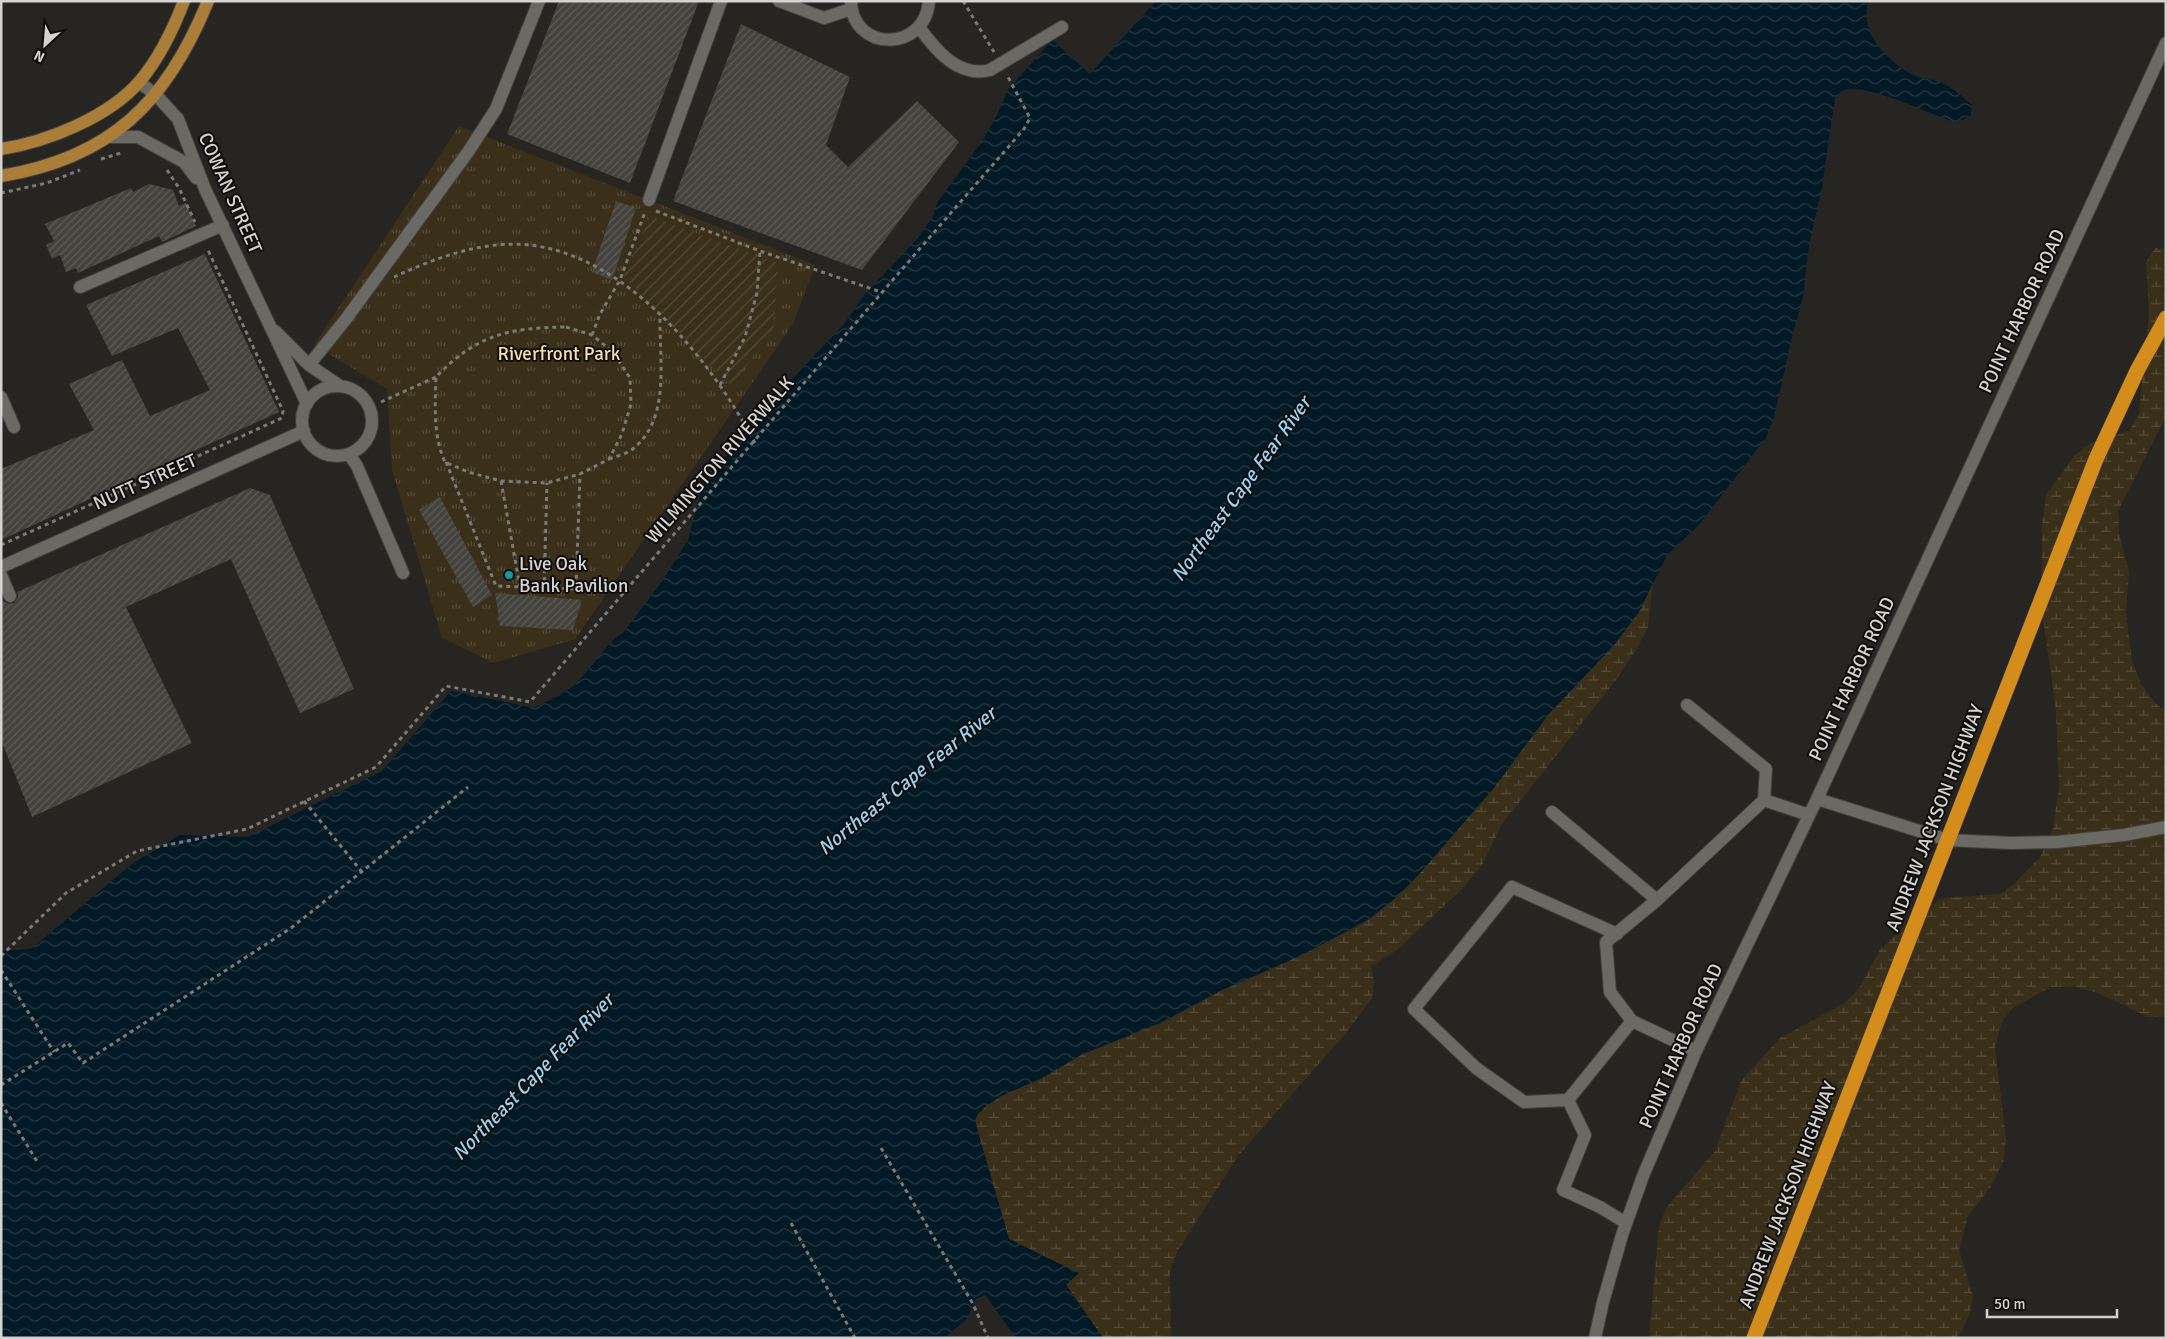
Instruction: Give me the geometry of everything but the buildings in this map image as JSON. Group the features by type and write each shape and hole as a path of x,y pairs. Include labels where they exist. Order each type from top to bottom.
{"highway":[{"name":"ANDREW JACKSON HIGHWAY","path":"1754,1338 2096,459 2138,369 2166,318"}],"main road":[{"path":"1,149 29,145 71,128 109,107 139,82 164,49 184,1"},
{"path":"1,176 58,163 110,137 132,120 156,95 194,33 208,1"}],"street":[{"path":"310,365 346,319 468,152 496,109 539,1"},
{"path":"649,200 721,1"},
{"path":"779,1 824,18 851,5 862,29 881,39 902,39 919,27 926,16 929,1"},
{"path":"919,27 931,44 950,61 965,70 978,73 1001,64 1062,27"},
{"name":"POINT HARBOR ROAD","path":"1595,1338 1602,1302 1626,1223 1643,1176 1696,1051 1809,816 2166,43"},
{"name":"COWAN STREET","path":"139,82 156,95 178,119 205,188 307,404"},
{"path":"110,137 138,137 155,146 184,162 205,188"},
{"path":"80,287 223,225"},
{"name":"COWAN STREET","path":"273,330 310,365 340,386"},
{"path":"340,386 352,389 362,396 369,406 372,429 367,440 359,449 349,454 337,456 325,454 314,448 304,432 302,422 307,404 321,391 340,386"},
{"path":"1,397 14,427"},
{"name":"NUTT STREET","path":"1,567 304,432"},
{"path":"349,454 357,466 403,573"},
{"path":"1,575 10,596"},
{"path":"1687,705 1766,769 1764,800 1657,900 1606,942 1610,992 1632,1021 1696,1051"},
{"path":"1817,798 1948,840 2011,843 2057,842 2124,835 2166,827"},
{"path":"1764,800 1809,816"},
{"path":"1552,812 1657,900"},
{"path":"1617,934 1512,887 1414,1009 1476,1068 1524,1102 1568,1100 1632,1021"},
{"path":"1568,1100 1585,1135 1563,1190 1600,1206 1626,1223"}],"path":[{"name":"WILMINGTON RIVERWALK","path":"1,956 66,893 137,851 247,829 376,767 446,686 530,702 755,443 881,292 1024,130 1030,118 1001,64 963,1"},
{"path":"95,162 124,152"},
{"path":"1,193 47,183 88,166"},
{"path":"1,545 282,418 282,410 179,188 164,168"},
{"path":"592,335 600,314 620,280 647,208 881,292"},
{"path":"390,280 433,260 466,250 500,244 535,245 572,253 620,280 660,315 704,362 736,407 755,443"},
{"path":"720,386 744,337 757,293 760,250"},
{"path":"445,462 468,472 501,481 547,483 580,474 632,450 650,433 660,401 660,315"},
{"path":"381,402 436,377 455,357 481,341 508,332 530,328 566,327 592,335 613,352 630,378 630,404 622,434 609,459"},
{"path":"436,377 434,408 442,453 496,586 576,589 580,474"},
{"path":"501,481 520,587"},
{"path":"544,589 547,483"},
{"path":"1,1085 68,1044 83,1064 291,928 468,786"},
{"path":"304,801 362,872"},
{"path":"1,970 54,1052"},
{"path":"1,1104 38,1163"},
{"path":"881,1148 973,1304 988,1338"},
{"path":"791,1223 855,1338"}],"green space":[{"name":"Riverfront Park","path":"459,126 815,265 793,324 575,639 494,663 442,638 392,470 387,389 314,345"},
{"path":"650,216 778,263 774,326 732,387 624,277"},
{"path":"2155,248 2166,249 2166,416 2118,511 2119,534 2129,572 2126,613 2132,660 2141,684 2156,704 2166,711 2166,1017 2148,1017 2098,993 2076,987 2051,987 2013,1008 2002,1021 1995,1048 2006,1138 2004,1160 1990,1188 1968,1216 1959,1250 1973,1296 1970,1313 1962,1331 1955,1338 1649,1338 1659,1226 1666,1208 1715,1151 1741,1081 1780,1038 1843,1004 1858,990 1880,950 1920,911 1943,898 2000,894 2014,884 2040,857 2053,828 2059,787 2056,711 2041,604 2042,526 2046,495 2074,456 2091,443 2129,431 2139,413 2149,314 2146,262"},
{"path":"1653,580 1648,627 1639,645 1616,680 1502,824 1482,865 1462,889 1397,950 1371,967 1374,981 1372,998 1346,1033 1238,1156 1177,1252 1170,1271 1171,1338 1103,1338 1066,1284 1078,1273 1009,1239 975,1120 978,1114 1001,1096 1083,1054 1160,1023 1222,990 1302,955 1362,924 1383,908 1420,873 1493,789 1548,715 1614,645 1647,595"}],"water":[{"name":"Northeast Cape Fear River","path":"1156,1 1869,1 1868,25 1878,46 1887,56 1907,72 1918,77 1937,81 1949,87 1972,105 1971,115 1963,120 1951,121 1873,92 1851,89 1840,93 1835,98 1822,187 1809,245 1803,297 1774,417 1766,438 1698,526 1667,555 1639,612 1614,645 1548,715 1493,789 1398,896 1369,919 1302,955 1222,990 1160,1023 1083,1054 1042,1078 1001,1096 978,1114 975,1120 1009,1239 1079,1273 1066,1285 1103,1338 1016,1338 985,1295 976,1299 966,1320 944,1338 1,1338 1,951 31,949 133,863 180,835 248,837 382,771 451,691 534,708 572,687 611,643 623,633 663,580 688,540 701,490 713,477 721,461 736,448 771,402 844,324 866,293 918,238 933,216 937,203 983,140 997,115 1007,91 1052,40 1090,74"}],"place":[{"name":"Live Oak Bank Pavilion","path":"509,575"}]}
